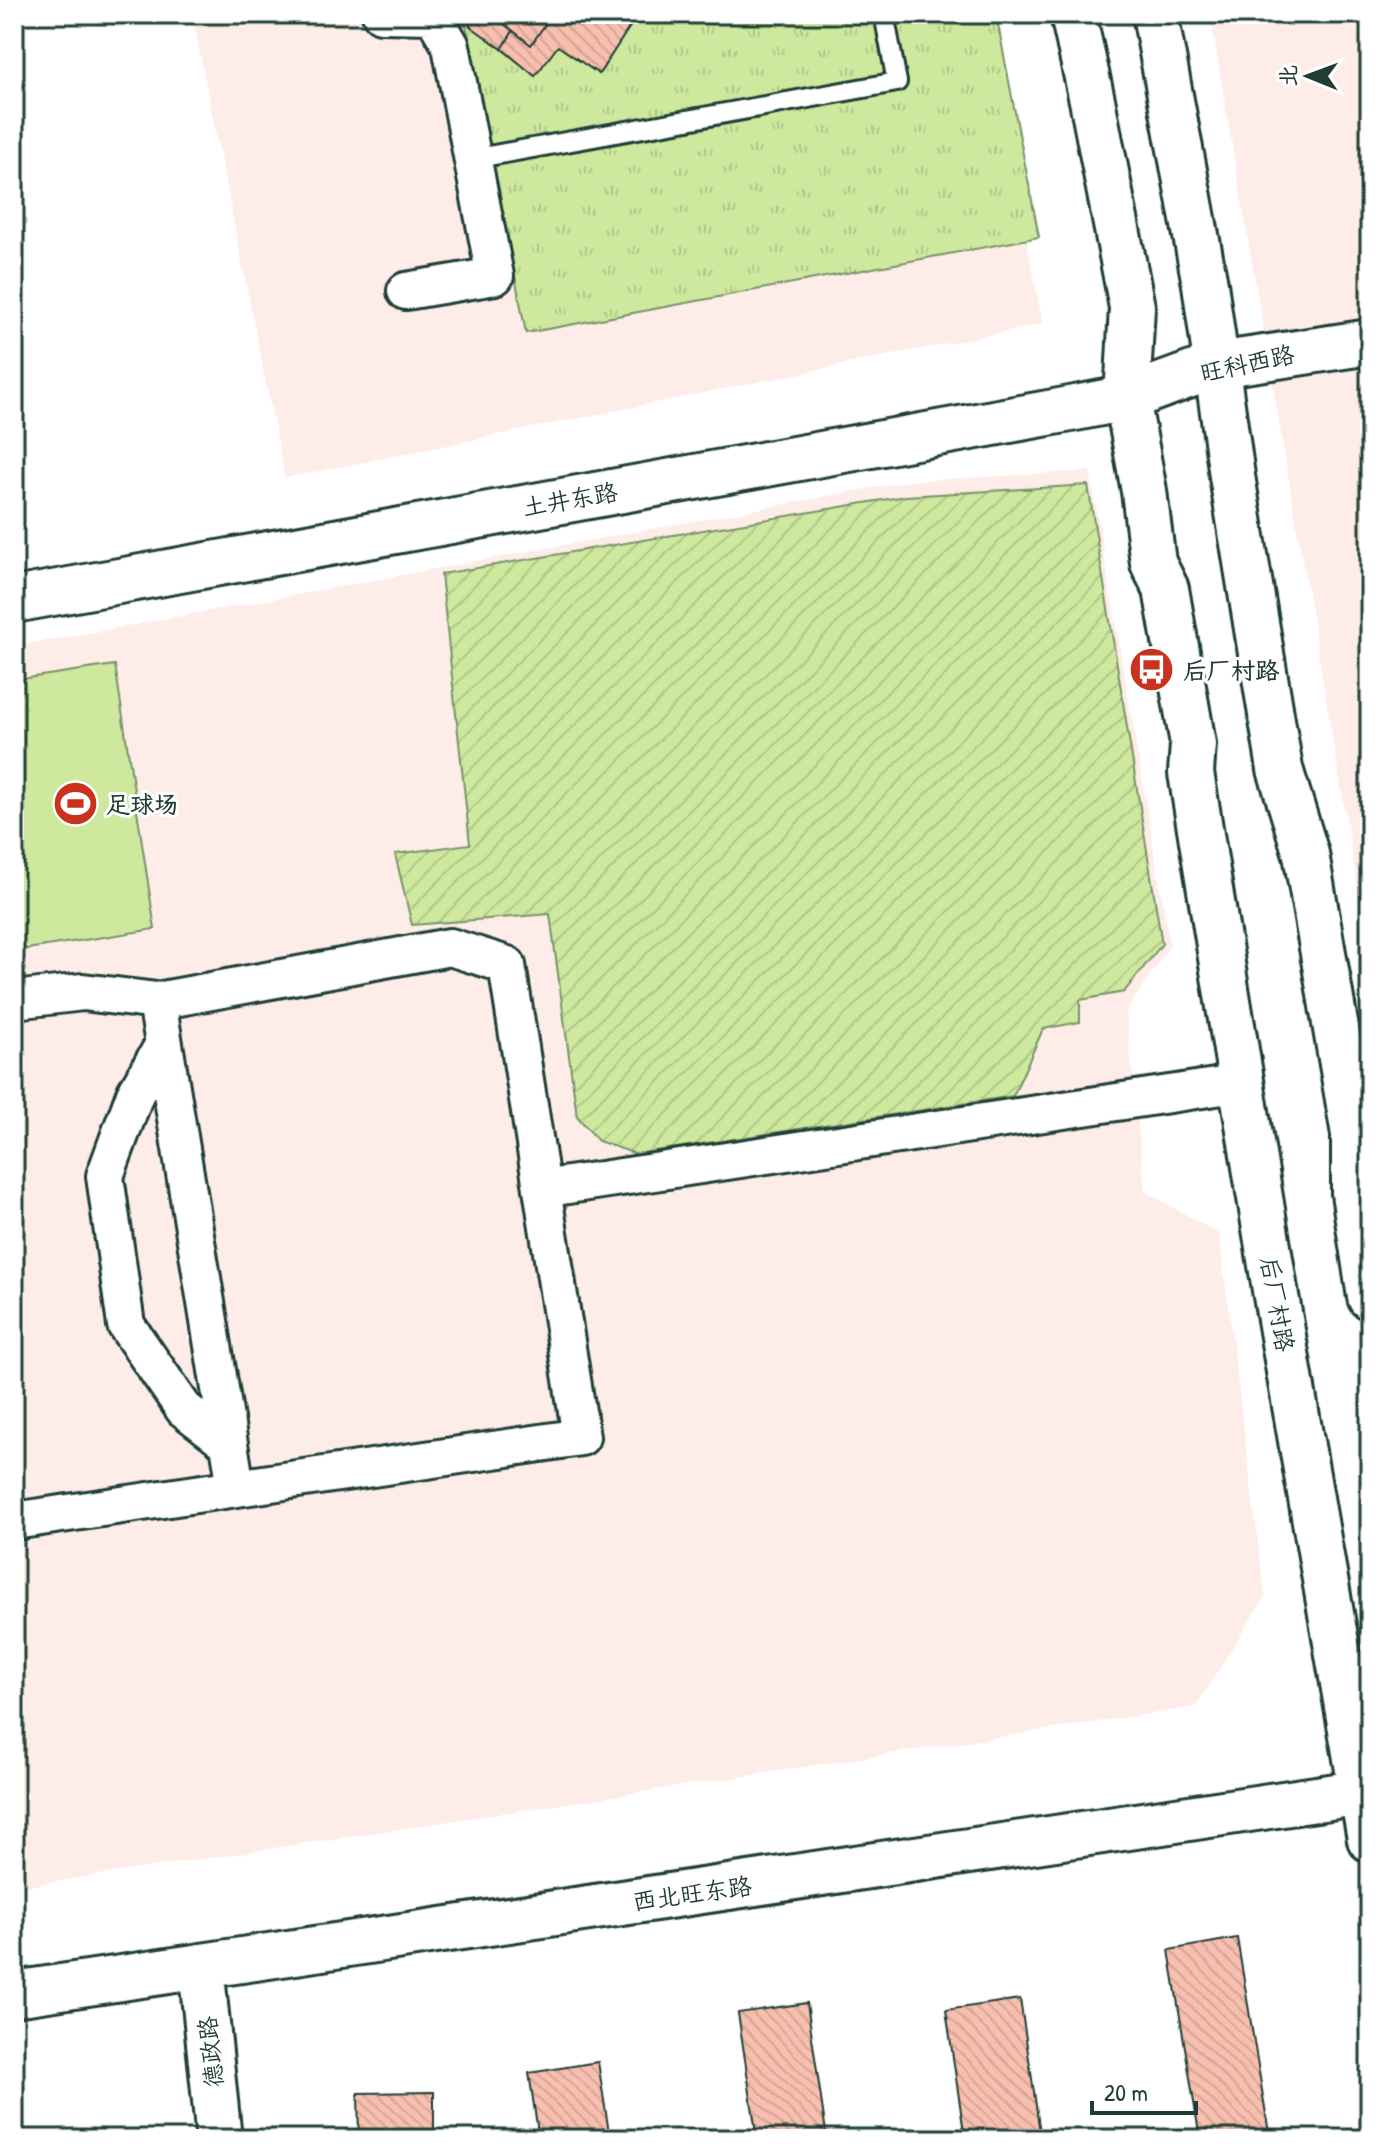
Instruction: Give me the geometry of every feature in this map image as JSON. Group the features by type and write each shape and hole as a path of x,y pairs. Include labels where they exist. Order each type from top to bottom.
{"main road":[{"name":"后厂村路","path":"1073,14 1132,307 1127,398 1153,563 1166,589 1193,744 1191,773 1279,1311 1366,1792 1370,1839"},
{"path":"1155,14 1205,284 1232,476 1280,769 1306,854 1354,1134 1354,1193 1370,1297"},
{"name":"旺科西路","path":"1127,398 1217,365 1370,342"},
{"name":"土井东路","path":"14,600 1127,398"},
{"name":"西北旺东路","path":"14,1994 1366,1792"},
{"name":"德政路","path":"201,1966 219,2139"}],"street":[{"path":"381,14 433,15 451,46 495,276 406,291"},
{"path":"14,1000 83,992 157,1001 450,947 507,965 581,1437 14,1521"},
{"path":"157,1001 236,1487"},
{"path":"164,1044 135,1094 105,1176 126,1325 184,1409 228,1443"},
{"path":"542,1189 1242,1083"}],"lane":[{"path":"472,159 897,82 884,14"}],"shaded area":[{"path":"192,14 981,14 1043,324 285,478"},
{"path":"1210,14 1370,14 1370,959"},
{"path":"1090,471 1170,946 1126,1012 1145,1191 1219,1234 1265,1597 1195,1707 14,1888 14,647 909,481"}],"green space":[{"path":"464,14 996,14 1039,237 526,333"},
{"path":"1088,485 1162,944 1124,992 1080,1000 1080,1022 1043,1029 1013,1096 636,1154 598,1141 577,1116 550,914 412,925 395,854 470,844 441,574 906,496"},
{"name":"足球场","path":"115,665 155,929 14,951 14,680"}],"building":[{"path":"467,14 492,14 513,31 502,49 470,26"},
{"path":"492,14 552,14 531,45"},
{"path":"552,14 638,14 599,74 558,46 535,76 502,49 513,31 531,45"},
{"path":"1237,1938 1270,2139 1200,2139 1169,1950"},
{"path":"1020,1999 1041,2139 965,2139 946,2010"},
{"path":"807,2003 827,2139 757,2139 738,2013"},
{"path":"598,2062 610,2139 539,2139 529,2073"},
{"path":"434,2092 434,2139 359,2139 358,2093"}],"place":[{"name":"后厂村路","path":"1152,670"},
{"name":"足球场","path":"75,804"}]}
